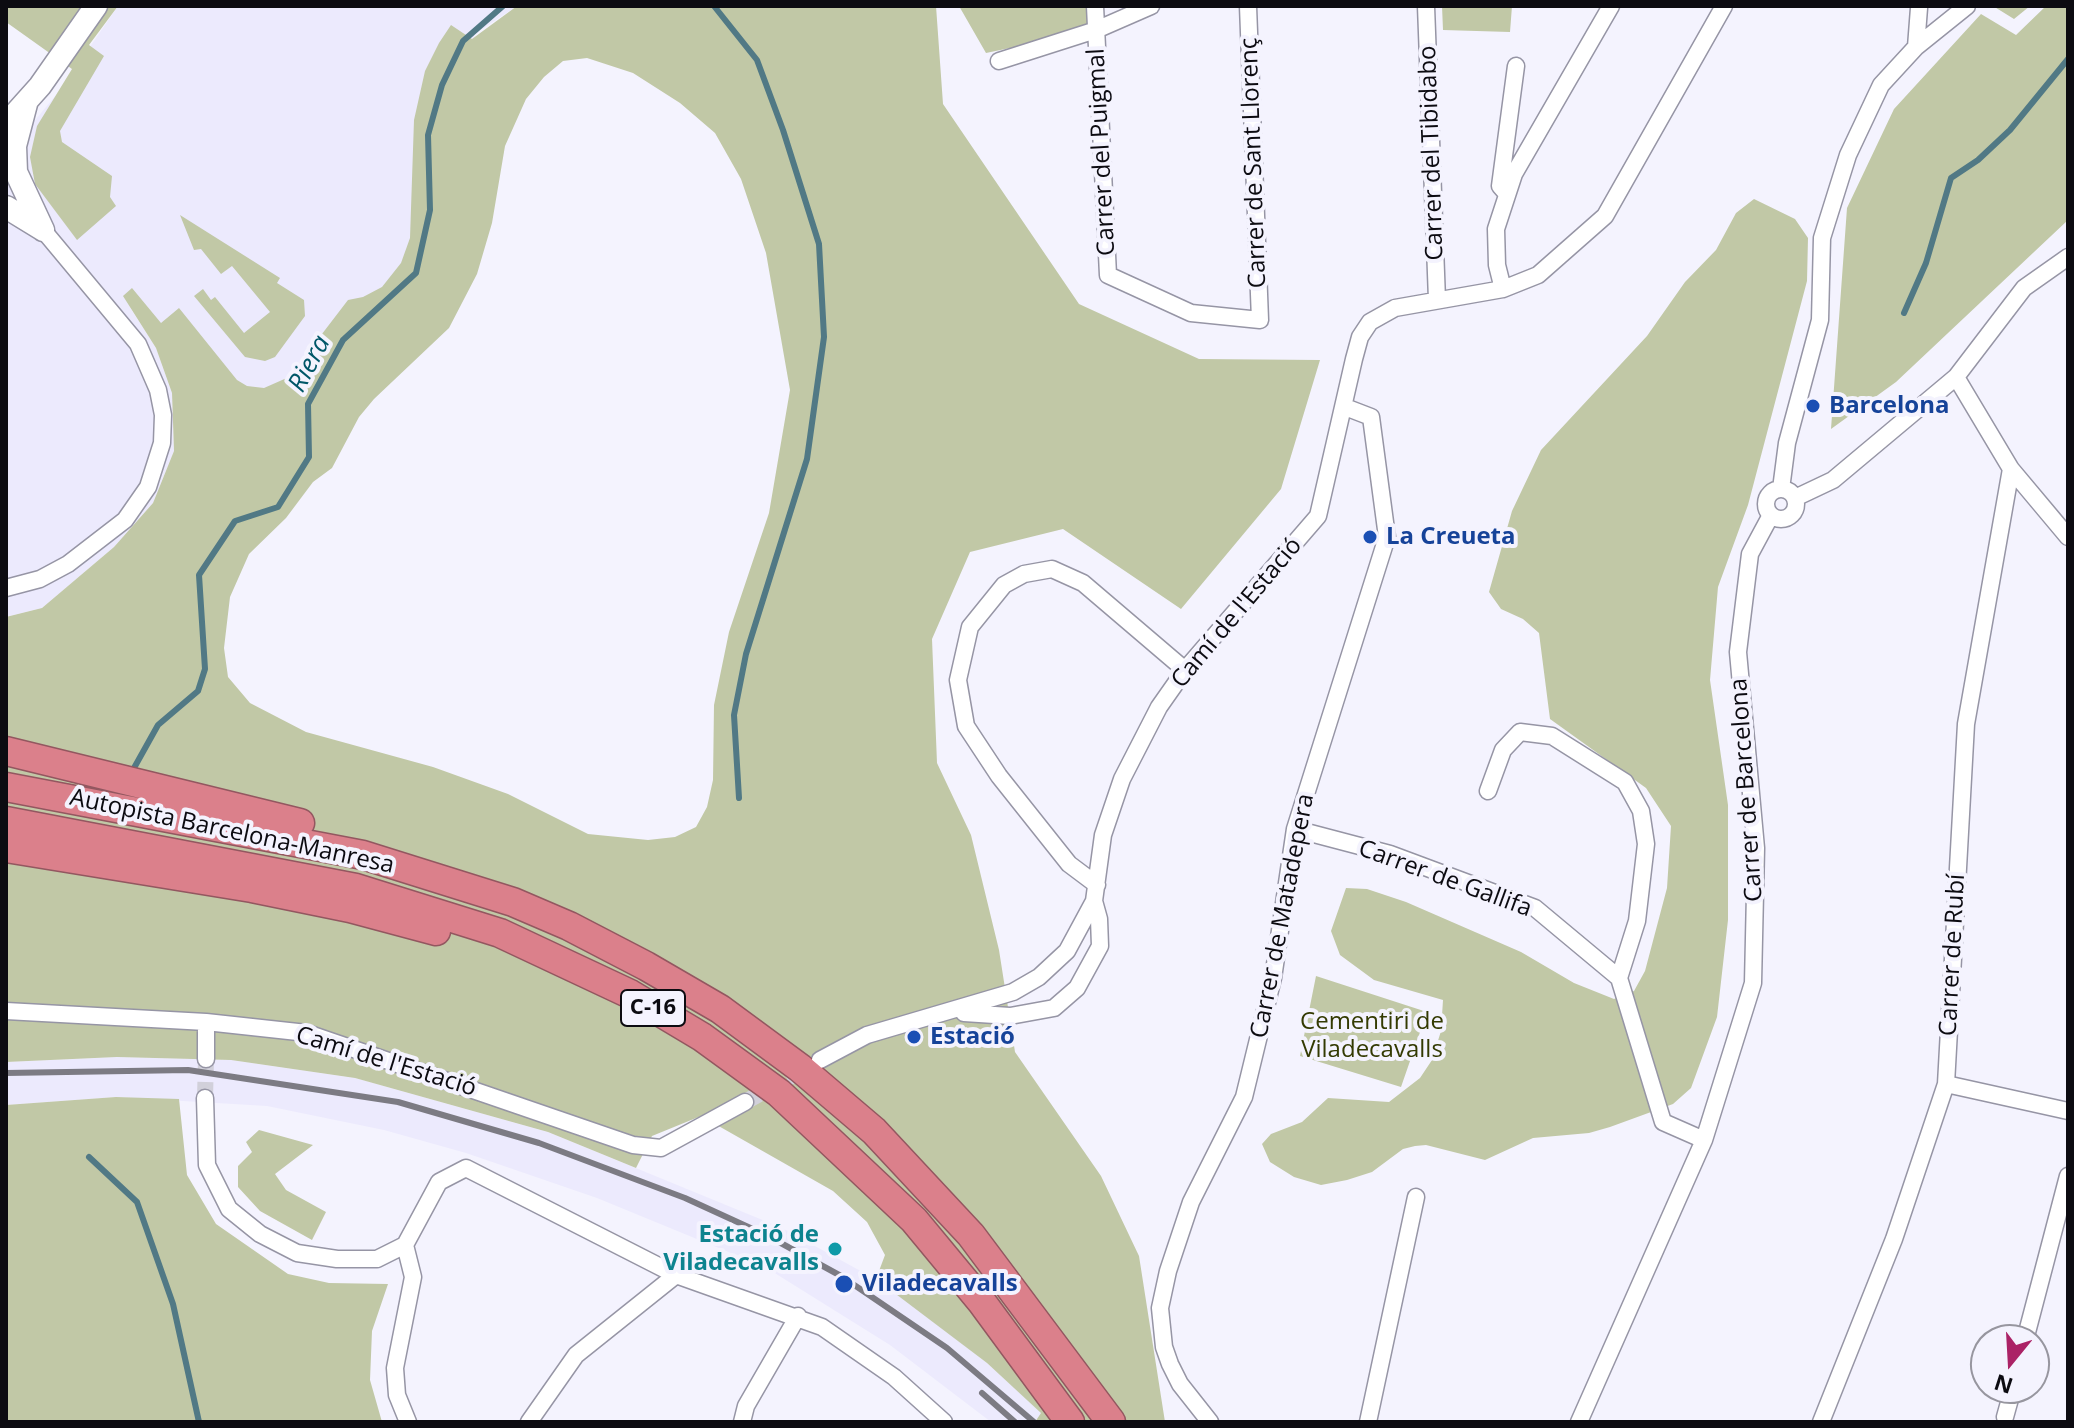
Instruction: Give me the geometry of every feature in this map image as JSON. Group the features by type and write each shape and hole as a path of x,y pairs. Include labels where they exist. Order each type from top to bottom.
{"highway":[{"path":"6,751 367,841 430,863 513,902"},
{"name":"Autopista Barcelona-Manresa","path":"6,787 363,855 513,902 594,939 720,1009 800,1068 874,1131 989,1257 1111,1422"},
{"name":"Autopista Barcelona-Manresa","path":"6,821 356,888 500,933 617,987 702,1037 779,1093 914,1220 981,1301 1070,1422"},
{"path":"6,848 350,908 493,950 585,989 676,1038 825,1135"}],"street":[{"path":"6,124 96,6"},
{"name":"Carrer del Puigmal","path":"1095,6 1108,275"},
{"path":"999,61 1096,30 1151,6"},
{"name":"Carrer de Sant Llorenç","path":"1108,275 1191,313 1260,320 1248,6"},
{"name":"Carrer del Tibidabo","path":"1426,6 1437,300"},
{"path":"1503,289 1497,265 1496,229 1514,174 1611,6"},
{"path":"1437,300 1503,289 1538,275 1605,216 1724,6"},
{"path":"1967,6 1916,47 1881,85 1848,155 1822,238 1820,320 1787,443 1788,493 1795,509 1790,516 1782,519 1771,515 1767,499 1788,493 1833,480 1956,377 2024,288 2068,257"},
{"path":"1916,47 1919,7 1933,15 1952,15"},
{"path":"1507,194 1500,186 1516,66"},
{"path":"6,588 40,579 68,564 125,520 148,487 162,443 163,415 158,390 138,344 43,230 20,186 14,161 28,99"},
{"path":"6,207 43,230"},
{"name":"Camí de l'Estació","path":"945,1014 983,1012 1010,1016 1054,1008 1077,988 1100,946 1095,893 1103,835 1122,779 1159,707 1185,670 1318,516 1360,337 1370,322 1395,308 1437,300"},
{"path":"1956,377 2011,469 2068,537"},
{"name":"Carrer de Matadepera","path":"1210,1422 1180,1384 1170,1364 1164,1347 1160,1308 1168,1271 1191,1202 1244,1097 1273,978 1295,829 1387,537 1371,417 1345,407"},
{"name":"Carrer de Rubí","path":"1821,1422 1894,1239 1946,1084 1966,724 2011,469"},
{"name":"Carrer de Barcelona","path":"1579,1422 1704,1140 1753,983 1756,848 1738,652 1750,554 1771,515"},
{"path":"1095,893 999,776 966,726 958,680 970,627 1004,585 1024,574 1052,569 1083,583 1185,670"},
{"path":"1488,791 1503,750 1520,732 1552,736 1625,782 1641,811 1646,844 1637,921 1619,978 1663,1122 1704,1140"},
{"name":"Carrer de Gallifa","path":"1295,829 1390,854 1535,908 1619,978"},
{"name":"Camí de l'Estació","path":"820,1060 867,1035 1013,992 1039,977 1067,951 1095,893"},
{"name":"Camí de l'Estació","path":"6,1011 206,1022 307,1033 633,1145 661,1148 745,1102"},
{"path":"206,1022 206,1059"},
{"path":"1946,1084 2068,1111"},
{"path":"205,1098 207,1165 229,1209 260,1234 297,1253 337,1259 377,1259 405,1245 439,1182 466,1168 676,1275 822,1327 894,1377 944,1422"},
{"path":"2029,1324 2068,1176"},
{"path":"1368,1422 1416,1197"},
{"path":"405,1245 413,1277 395,1368 397,1395 408,1422"},
{"path":"529,1422 576,1355 676,1275"},
{"path":"742,1422 746,1406 798,1316"},
{"path":"2005,1417 2009,1404"}],"shaded area":[{"path":"118,6 517,6 475,34 438,203 280,462 129,306 156,348 172,393 174,451 153,503 114,547 42,608 6,617 6,155 61,89"},
{"path":"117,1057 231,1060 355,1078 548,1132 782,1228 888,1286 987,1363 1042,1413 1035,1422 991,1422 890,1345 765,1267 597,1198 466,1153 384,1130 267,1106 116,1097 6,1105 6,1062"}],"green space":[{"path":"6,6 118,6 89,45 104,56 60,131 62,142 112,176 110,197 116,206 77,240 35,184 30,157 37,126 72,69 6,22"},
{"path":"517,6 936,6 943,104 1079,304 1199,359 1320,360 1281,489 1181,609 1063,529 970,552 932,639 937,763 971,835 999,950 1015,1052 1101,1176 1139,1256 1165,1422 1035,1422 1041,1413 987,1363 876,1279 885,1255 867,1222 833,1191 701,1116 652,1136 636,1168 548,1132 355,1078 231,1060 117,1057 6,1062 6,617 42,608 114,547 153,503 174,451 172,393 156,348 123,296 132,288 161,323 179,308 237,380 247,386 264,388 289,377 348,300 363,297 382,287 401,263 410,238 414,120 425,71 451,25 472,39","holes":["587,58 633,73 680,103 715,133 741,179 766,253 790,390 769,513 729,632 714,705 713,780 707,807 696,827 675,837 648,840 588,834 508,794 433,767 306,732 250,703 228,677 224,648 230,597 249,554 286,518 313,482 332,468 359,417 374,399 449,328 477,274 492,223 505,146 526,99 544,77 563,61"]},
{"path":"959,6 1095,6 1096,30 986,53"},
{"path":"1442,6 1512,6 1510,32 1443,30"},
{"path":"1993,6 2030,6 2014,19"},
{"path":"2046,6 2068,6 2068,220 1896,382 1831,429 1847,208 1894,109 1981,14 2016,35"},
{"path":"1754,199 1795,219 1808,238 1807,281 1748,505 1718,587 1710,680 1728,805 1728,920 1717,1017 1691,1088 1673,1104 1610,1127 1589,1133 1533,1138 1485,1160 1426,1145 1403,1149 1372,1172 1347,1180 1321,1185 1294,1177 1270,1162 1262,1144 1271,1134 1302,1122 1328,1098 1389,1102 1420,1078 1432,1060 1441,1031 1443,1000 1374,980 1340,955 1331,931 1346,888 1367,889 1406,902 1521,952 1574,983 1614,999 1634,991 1645,971 1667,888 1671,826 1646,788 1550,719 1539,633 1523,619 1501,609 1489,592 1512,511 1541,450 1647,336 1685,282 1716,250 1736,213"},
{"path":"180,215 280,278 277,283 304,300 305,316 275,357 265,361 245,357 194,296 203,289 211,300 215,297 244,333 270,312 232,266 221,274 201,249 194,250"},
{"name":"Cementiri de Viladecavalls","path":"1316,976 1427,1012 1401,1087 1300,1056"},
{"path":"116,1097 179,1099 187,1175 216,1224 288,1274 329,1283 388,1284 372,1331 370,1380 382,1422 6,1422 6,1105"},
{"path":"259,1130 313,1145 275,1174 286,1190 326,1212 312,1240 260,1211 238,1187 238,1166 252,1152 246,1142"}],"waterway":[{"name":"Riera","path":"134,768 158,725 198,691 205,669 199,575 235,521 278,507 309,457 308,404 343,340 416,273 430,210 428,135 442,85 463,41 503,6"},
{"path":"714,6 757,60 783,130 819,244 824,337 807,459 746,654 734,715 739,798"},
{"path":"1904,313 1926,263 1951,178 1978,160 2010,130 2068,59"},
{"path":"89,1157 137,1202 173,1304 199,1422"}],"tunnel":[{"path":"205,1098 206,1059"},
{"path":"745,1102 806,1068"}],"railway":[{"path":"6,1073 188,1070 398,1102 539,1143 685,1198 768,1236 841,1276 947,1348 1034,1422"},
{"path":"982,1393 1015,1422"}],"place":[{"name":"Barcelona","path":"1813,406"},
{"name":"La Creueta","path":"1370,537"},
{"name":"Estació","path":"914,1037"},
{"name":"Estació de Viladecavalls","path":"835,1249"},
{"name":"Viladecavalls","path":"844,1284"}]}
